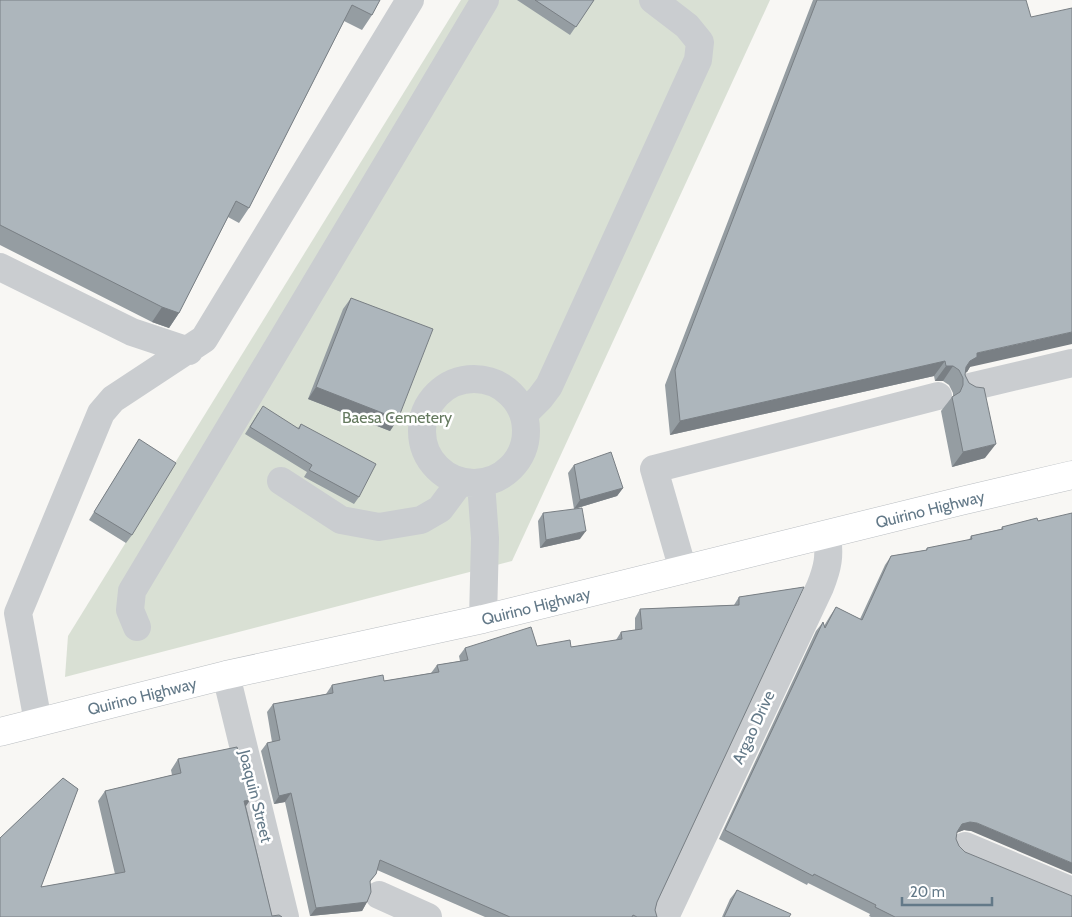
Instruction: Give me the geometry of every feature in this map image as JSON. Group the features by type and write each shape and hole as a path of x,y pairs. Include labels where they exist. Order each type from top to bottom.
{"main road":[{"name":"Quirino Highway","path":"0,732 226,675 483,619 962,500 1072,475"}],"street":[{"path":"38,722 9,609 102,413 113,399 204,339 410,0"},
{"path":"137,627 130,610 132,591 485,0"},
{"path":"524,414 549,386 698,60 700,42 687,26 653,0"},
{"path":"0,267 132,332 189,350"},
{"path":"970,388 1072,364"},
{"path":"281,481 341,520 379,527 421,520 440,509 471,483 498,477 513,466 523,451 527,432 524,414 509,392 485,379 458,380 435,394 422,418 422,445 436,469 471,483"},
{"path":"682,570 654,469 938,396"},
{"path":"471,483 485,538 483,619"},
{"name":"Argao Drive","path":"665,917 697,831 820,587 828,567 827,535"},
{"name":"Joaquin Street","path":"226,675 285,917"},
{"path":"965,846 1072,891"},
{"path":"379,895 428,917"}],"green space":[{"name":"Baesa Cemetery","path":"461,0 770,0 512,561 65,677 68,636"}],"building":[{"path":"0,0 380,0 372,15 352,5 249,208 236,201 179,313 162,307 0,225"},
{"path":"535,0 594,0 576,27"},
{"path":"817,0 1026,0 1031,17 1072,8 1072,332 977,353 977,357 970,361 966,367 965,375 969,383 976,387 984,388 996,444 963,452 952,397 960,392 963,378 959,370 953,366 946,366 945,361 680,421 675,370"},
{"path":"351,298 433,329 398,419 316,387"},
{"path":"263,406 299,429 301,424 376,464 359,497 309,470 312,465 250,427"},
{"path":"139,439 176,463 132,535 94,512"},
{"path":"611,452 623,488 580,500 574,465"},
{"path":"582,508 586,531 546,540 543,513"},
{"path":"1072,513 1072,863 977,823 962,824 957,832 956,839 959,846 965,852 1072,896 1072,917 895,917 875,907 876,905 814,874 813,876 725,830 823,622 825,628 836,607 862,620 891,556 927,550 927,548 972,539 971,536 1003,529 1002,527 1037,518 1038,521"},
{"path":"804,587 657,902 655,910 657,917 637,917 633,915 632,917 510,917 380,860 376,874 370,881 371,892 367,902 316,908 291,793 279,796 267,743 280,740 273,704 333,693 332,685 383,675 384,681 439,672 437,665 468,660 465,648 531,627 537,646 570,640 571,647 622,639 621,632 642,629 640,609 739,605 739,597"},
{"path":"237,747 250,800 244,801 272,916 279,915 282,917 0,917 0,838 63,778 78,789 41,887 125,872 105,791 181,773 178,759"},
{"path":"737,890 791,914 789,917 724,917"}]}
